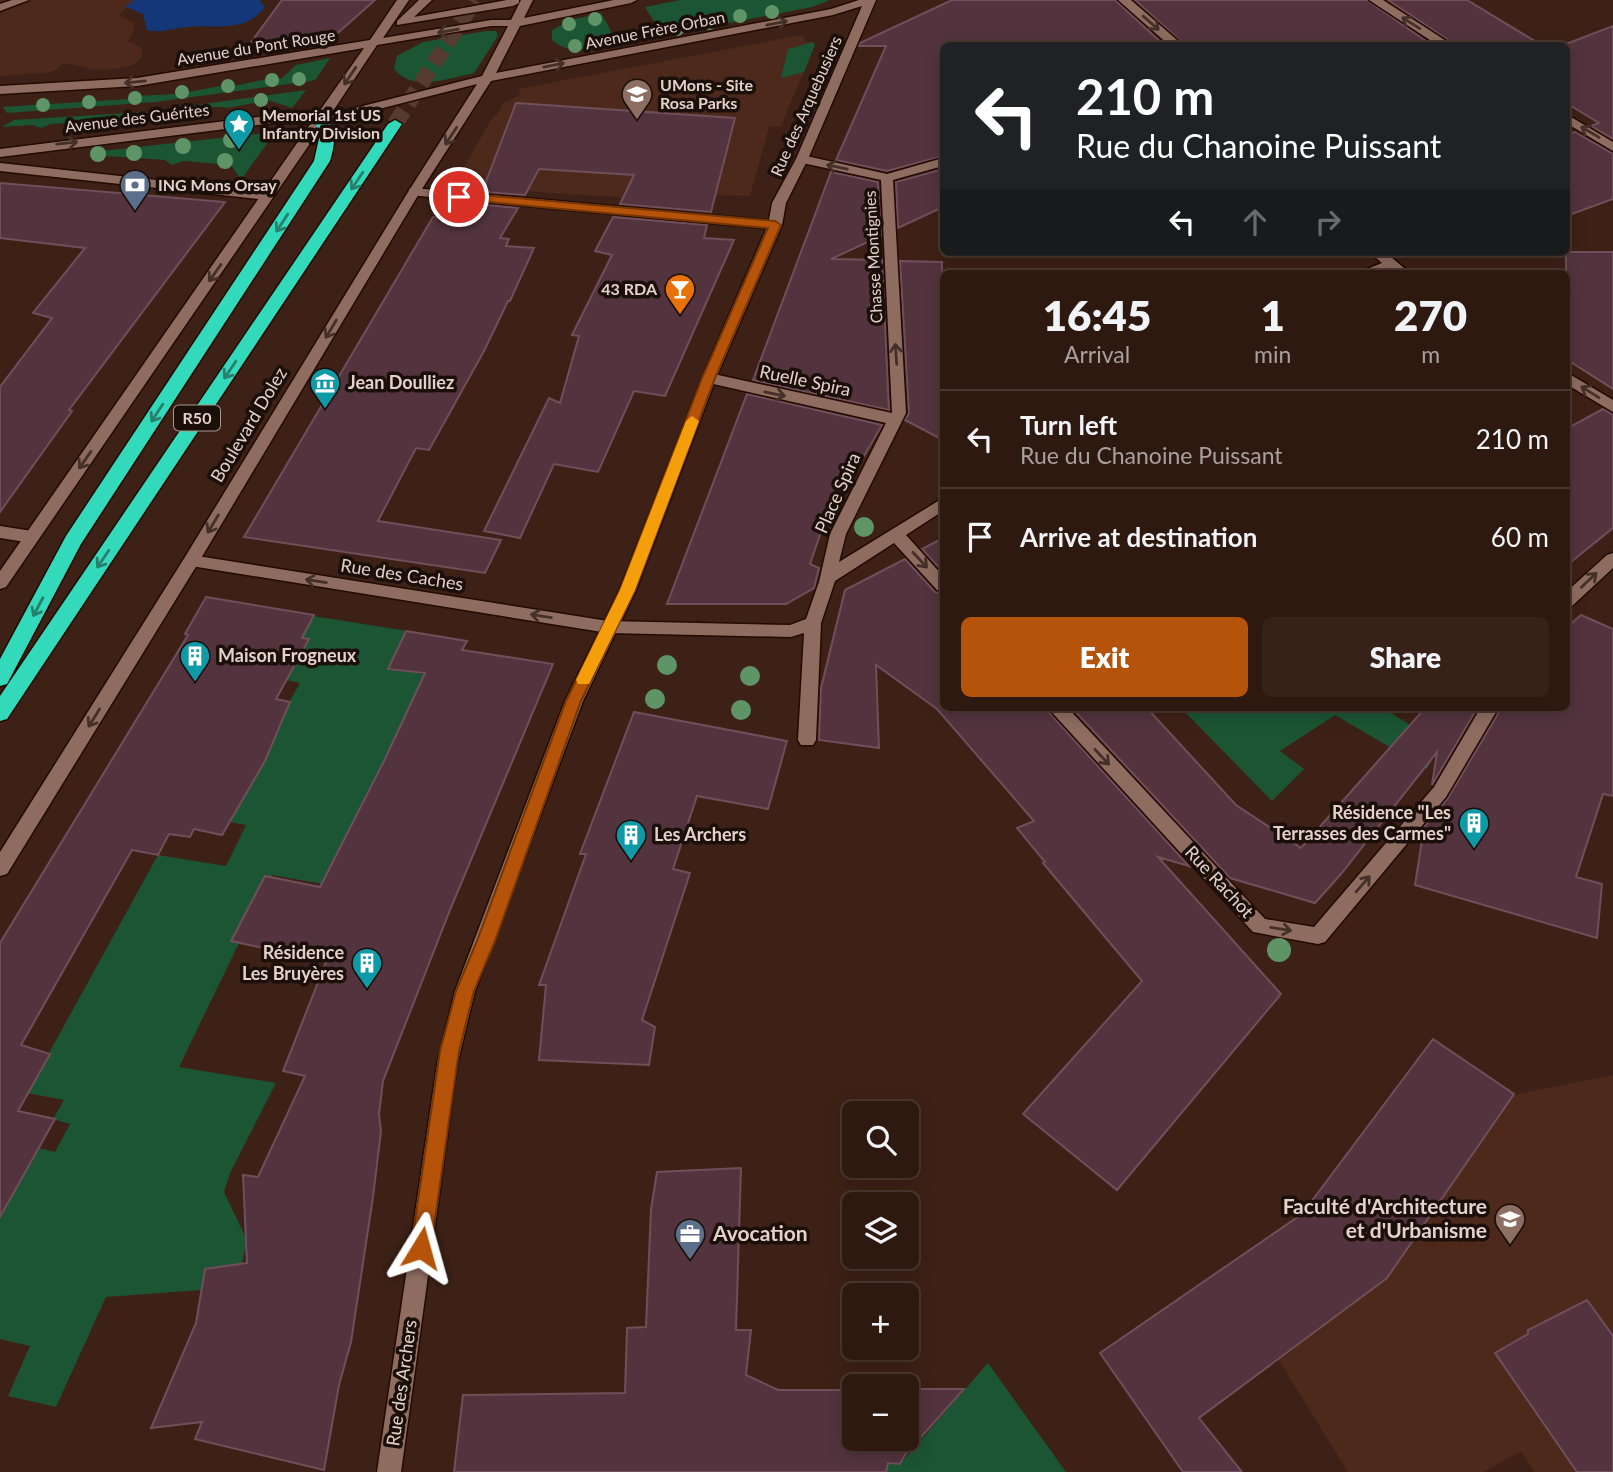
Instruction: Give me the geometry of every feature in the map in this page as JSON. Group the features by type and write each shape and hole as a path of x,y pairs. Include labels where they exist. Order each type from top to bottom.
{"highway":[{"path":"0,678 73,541 322,161 327,135 326,125 321,120"},
{"name":"R50","path":"0,713 394,124"}],"street":[{"path":"0,8 23,0"},
{"path":"0,583 403,0"},
{"path":"426,0 401,23 513,3 513,0"},
{"name":"Boulevard Dolez","path":"0,868 191,561 414,192 487,78 527,0"},
{"name":"Avenue Frère Orban","path":"515,23 631,0"},
{"name":"Avenue Frère Orban","path":"321,120 487,78 833,12 870,0"},
{"name":"Rue des Arquebusiers","path":"775,225 779,203 802,159 870,0"},
{"path":"1124,0 1173,42"},
{"path":"1375,0 1442,42"},
{"name":"Avenue du Pont Rouge","path":"0,90 137,82 372,45 491,23 515,23"},
{"name":"Avenue des Guérites","path":"0,153 274,119 321,120"},
{"path":"1570,120 1613,146"},
{"name":"Chasse Montignies","path":"802,159 887,178 888,243 899,413 894,420"},
{"path":"887,178 940,163"},
{"path":"0,167 267,196"},
{"path":"414,192 775,225"},
{"name":"Rue des Archers","path":"389,1472 452,1036 465,991 486,941 573,701 628,590 709,378 775,225"},
{"path":"1380,256 1398,270"},
{"path":"1374,270 1390,265"},
{"name":"Ruelle Spira","path":"709,378 894,420"},
{"path":"1570,380 1613,407"},
{"name":"Place Spira","path":"807,740 813,623 829,577 838,534 894,420"},
{"path":"829,577 940,506"},
{"path":"0,531 32,537"},
{"path":"896,535 940,583"},
{"path":"1570,598 1613,559"},
{"name":"Rue des Caches","path":"191,561 608,627 791,631 813,623"},
{"name":"Rue Rachot","path":"1060,711 1260,926 1318,936 1440,792 1488,711"}],"shaded area":[{"path":"0,0 134,0 119,15 133,23 135,29 128,41 142,48 142,57 133,65 116,69 96,70 65,63 54,71 45,73 0,76"},
{"name":"UMons - Site Rosa Parks","path":"802,35 807,42 813,42 815,45 781,126 769,127 750,196 717,195 715,203 458,186 455,182 494,115 497,115 503,103 520,95 518,89"},
{"name":"Faculté d'Architecture et d'Urbanisme","path":"1613,1075 1613,1472 1534,1472 1521,1451 1484,1472 1348,1472 1278,1359 1513,1095"}],"green space":[{"path":"680,0 830,0 812,7 663,36 645,7"},
{"path":"601,13 618,44 575,50 552,40 552,30 570,20"},
{"path":"496,31 498,36 474,73 420,82 401,76 394,68 397,56 423,42"},
{"path":"813,42 815,45 804,72 781,78 788,49"},
{"path":"330,58 316,79 311,81 155,102 7,113 3,107 129,99 281,79 296,65"},
{"path":"306,90 292,108 268,100 228,108 205,108 182,115 174,113 144,116 137,120 126,118 90,124 51,124 41,128 32,125 2,127 14,120 145,112"},
{"path":"275,132 241,180 231,165 184,161 172,165 165,160 107,156 95,159 92,155 92,152"},
{"path":"313,616 407,631 388,668 427,675 322,884 272,875 179,1067 276,1083 230,1173 224,1192 247,1240 242,1264 206,1269 202,1290 106,1297 56,1407 8,1396 30,1346 0,1339 0,1218 39,1148 55,1152 70,1124 53,1119 64,1100 27,1093 158,855 226,866 246,825 230,822 276,725 300,683 286,680 309,639 301,637"},
{"path":"1184,711 1387,711 1441,744 1427,769 1335,715 1280,751 1304,769 1272,801"},
{"path":"988,1363 1066,1472 886,1472 888,1463 900,1464 911,1451 919,1451 919,1442"}],"water":[{"path":"134,0 261,0 265,7 248,21 239,24 156,31 147,30 143,14 126,7"}],"building":[{"path":"282,0 375,0 332,38 244,52"},
{"path":"952,0 1115,0 1161,42 940,42 940,157 887,171 836,160 886,46 859,46 860,43"},
{"path":"1135,0 1367,0 1427,42 1182,42"},
{"path":"1388,0 1467,0 1536,42 1451,42"},
{"path":"1613,26 1613,139 1591,126 1599,123 1570,105 1570,42"},
{"path":"516,103 735,118 711,212 620,204 634,175 539,169 525,195 482,192"},
{"path":"1575,132 1613,154 1613,199 1570,215 1570,134"},
{"path":"940,170 940,208 898,228 896,182"},
{"path":"831,172 878,182 881,236 831,259 882,260 889,410 753,380"},
{"path":"0,183 225,202 69,410 72,411 0,512 0,387 52,318 33,313 85,248 0,238"},
{"path":"477,204 518,208 500,238 509,239 506,246 534,248 510,301 429,450 416,448 378,521 501,540 485,573 244,537 433,217 470,220"},
{"path":"613,217 707,225 704,238 734,240 665,396 634,391 598,472 554,464 520,538 484,531 549,398 560,403 579,336 572,335 612,255 595,251"},
{"path":"1570,252 1613,252 1613,389 1570,362 1570,270 1566,270 1566,256 1570,256"},
{"path":"900,261 942,262 940,438 905,420 909,413"},
{"path":"747,394 882,425 822,529 810,564 819,568 814,588 786,604 667,604"},
{"path":"1603,409 1613,415 1613,528 1570,563 1570,427"},
{"path":"940,540 940,569 922,549"},
{"path":"905,559 935,592 940,593 940,711 1048,711 1189,866 1158,857 1281,994 1117,1190 1023,1114 1142,981 1017,828 1034,821 937,709 876,665 879,748 819,740 821,688 845,590"},
{"path":"206,597 314,615 302,638 309,639 276,699 290,702 265,761 222,835 194,829 190,837 169,834 158,855 132,850 21,1045 50,1054 18,1111 55,1119 0,1217 0,943 188,635 185,634"},
{"path":"1581,615 1613,629 1613,796 1603,794 1576,877 1602,884 1597,938 1415,885 1424,827 1448,798 1500,711 1570,711 1570,625"},
{"path":"406,631 467,641 462,650 553,664 450,910 383,1081 379,1114 381,1131 373,1197 351,1342 339,1385 324,1470 195,1439 202,1422 151,1428 196,1323 205,1269 247,1263 243,1175 258,1177 305,1076 283,1071 326,962 231,941 265,876 320,887 425,673 388,669"},
{"path":"1075,711 1150,711 1236,805 1301,848 1422,711 1476,711 1432,785 1437,752 1315,903 1230,878"},
{"name":"Les Archers","path":"634,712 787,741 768,809 697,796 673,869 690,873 642,1020 655,1027 649,1065 539,1060 546,985 539,985 586,854 580,854"},
{"path":"1433,1039 1514,1094 1387,1278 1199,1418 1242,1472 1183,1472 1100,1353 1302,1214"},
{"path":"741,1168 736,1330 751,1330 746,1375 778,1390 842,1390 842,1451 909,1451 900,1464 888,1463 886,1472 454,1472 463,1395 625,1393 627,1328 646,1327 651,1209 657,1172"},
{"path":"1587,1300 1613,1336 1613,1472 1577,1472 1495,1353 1528,1334 1528,1330"},
{"path":"919,1389 964,1389 919,1439"}],"tunnel":[{"path":"395,124 475,0"}],"slow traffic":[{"path":"584,680 628,590 692,421"}],"place":[{"name":"UMons - Site Rosa Parks","path":"637,121"},
{"name":"Memorial 1st US Infantry Division","path":"239,151"},
{"name":"ING Mons Orsay","path":"135,212"},
{"name":"43 RDA","path":"680,316"},
{"name":"Jean Doulliez","path":"325,410"},
{"name":"Maison Frogneux","path":"195,683"},
{"name":"Résidence \"Les Terrasses des Carmes\"","path":"1474,850"},
{"name":"Les Archers","path":"631,862"},
{"name":"Résidence Les Bruyères","path":"367,990"},
{"name":"Faculté d'Architecture et d'Urbanisme","path":"1510,1246"},
{"name":"Avocation","path":"690,1261"}],"route":[{"path":"421,1248 452,1036 465,991 486,941 573,701 628,590 709,378 775,225 733,219 459,197"}]}
